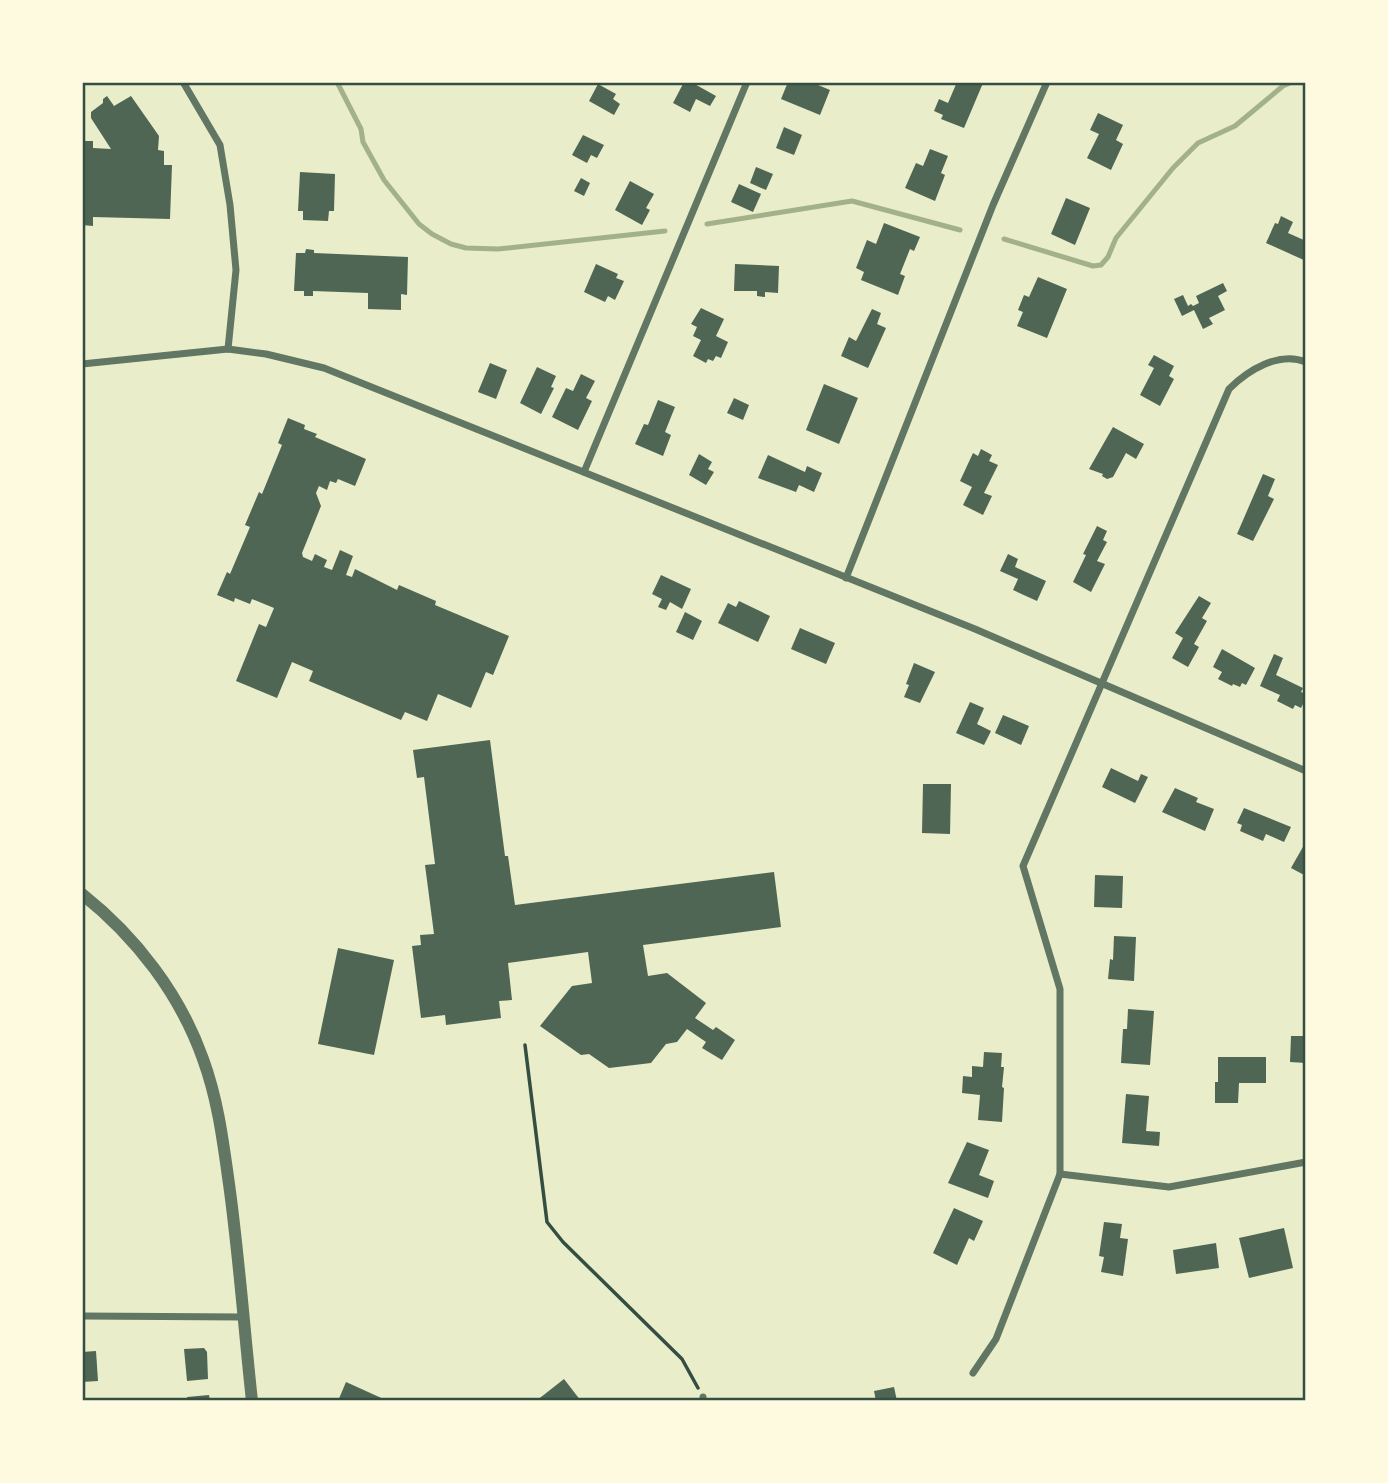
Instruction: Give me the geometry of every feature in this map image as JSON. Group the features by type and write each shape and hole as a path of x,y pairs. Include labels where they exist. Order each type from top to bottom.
{"street":[{"path":"183,82 220,145 230,205 236,270 228,349"},
{"path":"584,472 747,82"},
{"path":"846,578 993,205 1047,82"},
{"path":"82,364 228,349 266,354 324,368 846,578 1306,771"},
{"path":"973,1373 996,1339 1060,1174 1060,989 1023,866 1229,389 1243,374 1263,365 1293,357 1306,362"},
{"path":"82,894 130,937 157,972 178,1004 202,1056 220,1123 235,1227 252,1401"},
{"path":"1060,1174 1169,1187 1306,1162"},
{"path":"82,1317 243,1317"}],"path":[{"path":"525,1045 547,1222 563,1242 682,1359 703,1399"}],"building":[{"path":"684,82 691,82 716,96 710,106 696,99 690,112 673,103"},
{"path":"788,82 811,82 830,90 820,115 781,99"},
{"path":"957,82 983,83 964,128 941,119 943,115 934,111 939,99 948,103"},
{"path":"598,84 616,94 613,99 620,104 614,115 589,101"},
{"path":"107,96 114,106 131,96 159,136 158,150 164,151 164,165 172,165 170,219 93,217 93,226 82,225 82,141 93,141 93,148 111,149 91,118 91,112 103,103"},
{"path":"1098,113 1123,125 1116,140 1123,144 1111,170 1087,158 1099,134 1090,130"},
{"path":"784,127 802,135 794,155 776,148"},
{"path":"583,135 604,145 597,158 591,155 587,163 572,155"},
{"path":"930,149 948,156 941,173 945,175 935,201 905,188 916,163 923,166"},
{"path":"756,167 773,174 766,190 750,183"},
{"path":"300,172 335,174 334,211 329,211 328,221 303,220 303,211 298,211"},
{"path":"581,178 590,183 584,196 574,191"},
{"path":"630,181 654,194 646,208 650,210 642,225 615,210"},
{"path":"739,184 761,194 753,212 731,202"},
{"path":"1066,198 1090,208 1075,245 1051,234"},
{"path":"1281,216 1293,222 1288,233 1306,241 1306,261 1266,243"},
{"path":"884,223 920,237 914,251 910,249 900,274 905,276 898,295 861,280 864,272 856,268 867,240 876,244"},
{"path":"306,249 314,250 314,253 408,257 407,295 401,294 401,310 368,309 368,293 313,291 313,296 304,296 304,291 294,291 296,253 305,253"},
{"path":"596,264 618,274 616,278 624,281 615,300 608,296 605,302 584,292"},
{"path":"735,264 779,266 778,293 765,292 765,297 757,296 757,291 734,291"},
{"path":"1038,277 1067,289 1047,338 1017,326 1023,312 1018,310 1024,295 1029,297"},
{"path":"1223,283 1227,291 1218,296 1225,310 1209,318 1213,324 1203,329 1194,310 1182,316 1174,299 1183,295 1188,306 1193,306 1199,303 1196,296"},
{"path":"701,308 724,319 716,336 728,342 721,358 716,356 713,361 708,359 706,363 693,356 701,340 693,336 697,327 691,324"},
{"path":"872,309 881,313 877,324 886,328 868,368 841,356 849,337 856,341"},
{"path":"1154,355 1174,366 1169,376 1174,379 1160,406 1140,395 1154,368 1148,365"},
{"path":"490,363 507,370 496,399 478,392"},
{"path":"537,367 556,376 551,387 554,388 541,414 520,403"},
{"path":"581,374 595,381 586,398 592,401 578,430 552,417 566,388 573,391"},
{"path":"824,384 858,398 839,444 806,430"},
{"path":"734,398 749,405 743,420 727,413"},
{"path":"658,400 675,407 665,432 671,435 663,456 635,444 644,424 648,425"},
{"path":"288,418 305,425 304,429 317,434 315,437 366,459 355,486 338,479 336,483 330,481 327,490 319,486 316,493 321,506 302,553 303,557 312,561 315,554 327,560 324,567 332,570 340,550 353,556 346,575 352,577 355,569 397,590 399,585 436,601 435,605 509,636 493,675 486,672 471,708 438,694 427,721 405,712 401,720 309,681 313,671 292,662 277,698 236,681 259,624 266,627 274,608 252,599 250,604 235,598 234,602 217,595 227,572 230,574 250,527 245,525 259,492 262,494 282,445 278,443"},
{"path":"1113,427 1144,444 1136,459 1126,453 1113,477 1107,479 1103,474 1089,469"},
{"path":"981,449 992,455 989,461 998,465 984,493 992,496 983,515 963,505 972,487 960,481 973,453 978,456"},
{"path":"699,454 712,462 708,469 714,472 706,485 689,475"},
{"path":"768,455 805,472 807,466 822,473 814,492 799,485 796,492 758,478"},
{"path":"1263,474 1275,479 1268,496 1274,499 1253,541 1237,534"},
{"path":"1097,526 1107,531 1103,540 1107,542 1097,561 1105,564 1091,592 1073,582"},
{"path":"1008,554 1018,559 1015,567 1046,581 1037,601 1013,590 1018,579 1000,571"},
{"path":"661,575 691,589 682,609 670,602 666,610 658,607 662,599 652,594"},
{"path":"1199,596 1211,603 1202,618 1207,621 1194,644 1199,647 1188,667 1172,658 1183,638 1175,633"},
{"path":"739,601 770,616 758,642 718,623 728,603 736,607"},
{"path":"685,612 702,621 693,640 676,632"},
{"path":"800,628 835,643 826,664 791,649"},
{"path":"1222,649 1255,668 1246,685 1242,683 1240,687 1233,684 1232,686 1218,679 1222,672 1213,667"},
{"path":"1274,654 1283,658 1276,675 1303,688 1301,692 1306,694 1301,708 1295,705 1293,709 1277,701 1280,695 1260,686"},
{"path":"914,663 935,672 920,703 904,697"},
{"path":"970,702 984,708 977,724 991,731 984,745 956,733"},
{"path":"1003,715 1029,726 1021,745 995,733"},
{"path":"490,740 505,856 508,856 515,905 774,872 781,927 643,945 648,976 667,973 706,1003 695,1018 713,1030 716,1027 735,1040 722,1060 702,1048 706,1042 687,1029 677,1042 666,1044 651,1063 609,1068 589,1054 581,1055 540,1026 572,986 592,983 588,952 508,963 512,1000 499,1001 501,1018 446,1025 445,1015 421,1018 412,946 421,945 420,935 434,934 425,865 435,864 424,777 417,778 413,750"},
{"path":"1111,768 1138,781 1141,774 1148,777 1135,803 1102,787"},
{"path":"923,784 951,784 950,834 922,833"},
{"path":"1175,788 1198,798 1196,802 1214,809 1205,831 1162,812"},
{"path":"1244,808 1291,827 1284,842 1266,834 1263,841 1240,831 1242,825 1237,823"},
{"path":"1304,845 1306,846 1306,876 1291,868"},
{"path":"1095,875 1123,876 1122,908 1094,907"},
{"path":"1114,936 1136,937 1134,981 1108,979 1110,959 1113,960"},
{"path":"338,948 394,960 374,1055 318,1044"},
{"path":"1128,1009 1154,1011 1150,1065 1121,1063 1123,1029 1127,1029"},
{"path":"1291,1036 1306,1036 1306,1063 1290,1062"},
{"path":"984,1052 1002,1053 1002,1122 978,1120 980,1095 962,1093 963,1076 972,1077 972,1066 983,1067"},
{"path":"1218,1057 1266,1057 1266,1083 1239,1083 1238,1103 1215,1103"},
{"path":"1126,1094 1149,1096 1146,1131 1160,1132 1159,1146 1122,1143"},
{"path":"967,1142 989,1150 979,1175 994,1181 988,1198 948,1183"},
{"path":"954,1208 983,1221 974,1241 969,1238 957,1265 933,1253"},
{"path":"1104,1222 1122,1224 1120,1238 1128,1239 1123,1276 1101,1272 1104,1257 1099,1256"},
{"path":"1284,1228 1293,1268 1249,1278 1239,1238"},
{"path":"1216,1243 1219,1268 1176,1274 1173,1250"},
{"path":"204,1348 207,1352 208,1379 187,1381 184,1349"},
{"path":"96,1351 98,1381 82,1382 82,1352"},
{"path":"564,1379 581,1401 536,1401"},
{"path":"346,1382 388,1401 338,1401"},
{"path":"894,1387 897,1401 876,1401 874,1391"},
{"path":"209,1395 210,1401 188,1401 187,1397"}],"waterway":[{"path":"337,82 361,129 363,142 384,180 419,224 451,244 466,248 498,249 665,231"},
{"path":"1004,239 1093,266 1101,265 1108,257 1116,238 1173,168 1198,143 1235,126 1283,86 1292,82"},
{"path":"707,224 852,201 960,230"}]}
